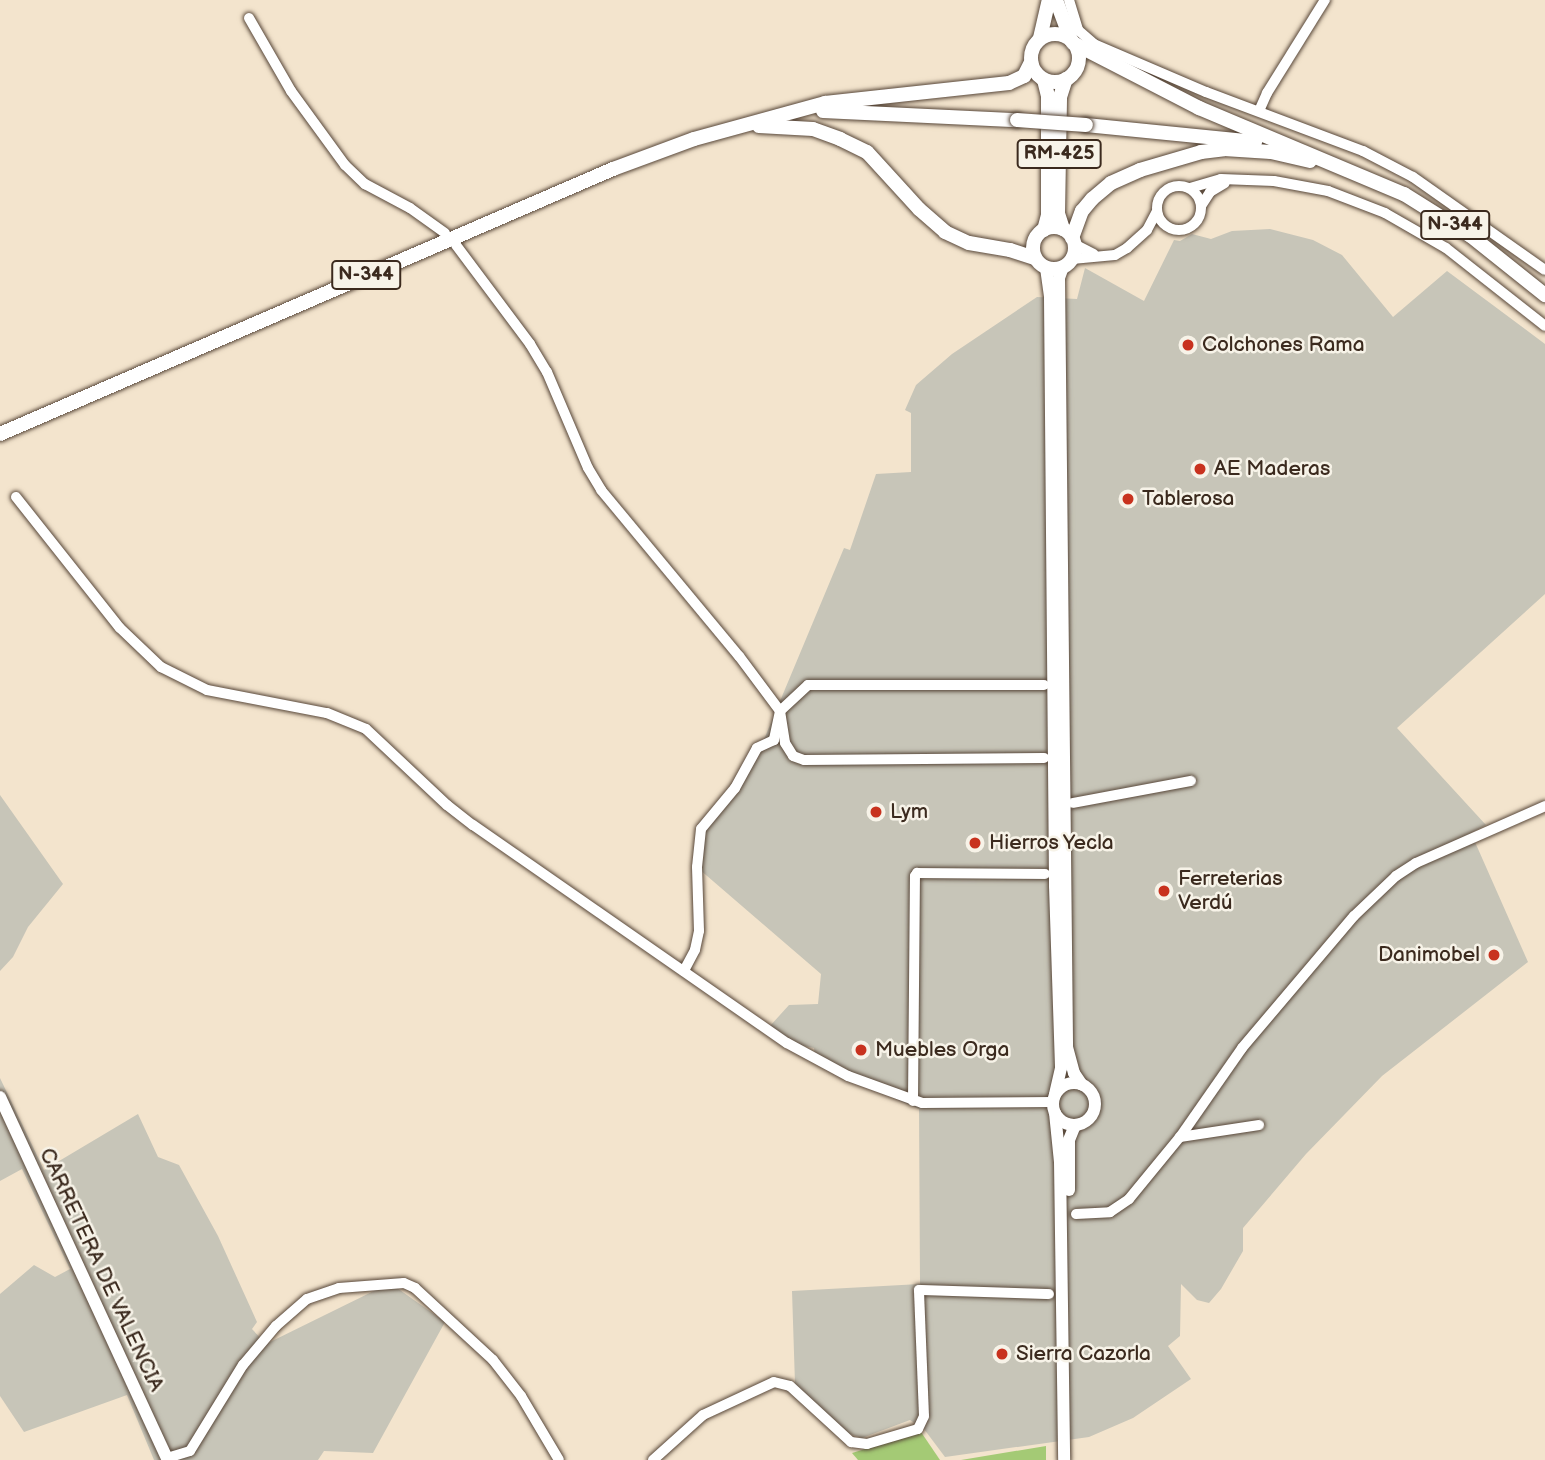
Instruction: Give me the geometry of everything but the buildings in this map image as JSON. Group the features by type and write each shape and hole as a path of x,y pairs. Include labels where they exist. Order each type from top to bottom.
{"highway":[{"path":"773,116 825,103 1009,83 1024,76 1031,62 1032,49 1040,38 1049,0"},
{"path":"1031,62 1044,80 1066,79 1078,62 1056,0"},
{"path":"1040,38 1052,34 1072,41 1199,108 1311,155"},
{"name":"RM-425","path":"1066,79 1060,97 1058,214 1069,248"},
{"name":"RM-425","path":"1044,80 1048,96 1048,215 1044,230"},
{"name":"N-344","path":"0,434 613,169 736,126 773,116 826,110 1017,120 1213,136 1311,155 1355,171 1440,215 1545,295"},
{"path":"736,126 785,125 813,129 840,139 867,152 919,209 945,232 969,243 1022,253 1041,263"},
{"path":"1041,263 1069,248 1082,211 1111,183 1140,170 1201,152 1224,149 1270,152 1355,171"},
{"path":"1041,263 1033,246 1044,230 1069,248"}],"main road":[{"path":"1054,1103 1061,1121 1075,1125 1088,1120 1095,1107 1092,1094 1074,1073 1068,1047 1059,278 1069,248"},
{"path":"1041,263 1050,286 1055,886 1061,1068 1054,1103 1060,1162 1064,1460"},
{"path":"1054,1103 1070,1084 1082,1085"},
{"name":"CARRETERA DE VALENCIA","path":"0,1097 167,1459"},
{"path":"1070,1460 1069,1140 1075,1125"}],"street":[{"path":"1069,0 1075,24 1088,41 1363,150 1413,177 1545,270"},
{"path":"1259,111 1266,93 1325,0"},
{"path":"249,18 291,91 345,165 365,184 410,208 445,233"},
{"path":"1139,238 1157,211 1163,191 1176,185 1190,188 1221,179 1240,178 1312,187 1385,213 1446,248 1545,326"},
{"path":"1069,248 1098,256 1115,255 1139,238 1156,231 1185,230 1195,223 1210,191 1240,178"},
{"path":"1190,188 1201,206"},
{"path":"1157,211 1162,223 1173,230"},
{"path":"456,245 539,358 601,490 739,656 780,711 785,743 798,759 1044,758"},
{"path":"16,497 120,628 161,667 207,690 327,713 366,729 447,805 787,1043 848,1076 913,1101 1054,1103"},
{"path":"684,971 695,950 699,931 698,867 701,829 736,788 757,748 774,740 780,711 808,685 1044,685"},
{"path":"1073,803 1191,781"},
{"path":"1076,1214 1104,1214 1117,1210 1144,1183 1180,1137 1242,1048 1381,889 1410,866 1545,806"},
{"path":"913,1101 915,876 918,873 1045,874"},
{"path":"1180,1137 1259,1125"},
{"path":"167,1459 190,1451 243,1364 276,1326 307,1299 339,1288 404,1283 423,1295 493,1360 521,1396 559,1460"},
{"path":"653,1460 703,1415 775,1382 790,1385 850,1442 867,1444 918,1429 924,1416 919,1290 1049,1293"}],"shaded area":[{"path":"1270,229 1313,240 1342,255 1393,317 1447,271 1545,344 1545,594 1397,728 1486,825 1471,833 1528,962 1382,1076 1306,1154 1243,1228 1243,1251 1221,1289 1209,1303 1197,1300 1181,1284 1180,1336 1168,1346 1191,1379 1133,1418 1089,1437 945,1457 924,1429 910,1420 862,1438 844,1432 795,1384 792,1291 920,1284 919,1109 852,1081 815,1055 814,1048 794,1044 770,1026 789,1005 818,1004 821,974 699,869 705,825 738,793 765,737 844,548 850,550 876,474 911,472 911,413 905,410 916,385 952,354 1037,297 1077,299 1085,268 1144,301 1174,240 1180,241 1192,234 1211,239 1232,231"},
{"path":"0,795 63,884 28,927 13,957 0,971"},
{"path":"0,1078 44,1170 138,1114 158,1157 179,1165 218,1236 257,1322 252,1329 266,1344 390,1283 445,1322 373,1453 324,1451 318,1460 154,1460 127,1395 24,1432 0,1396 0,1294 34,1265 55,1277 70,1269 22,1169 0,1181"}],"green space":[{"path":"921,1432 940,1460 858,1460 852,1453"},
{"path":"1046,1446 1046,1460 961,1460"}],"place":[{"name":"Colchones Rama","path":"1188,345"},
{"name":"AE Maderas","path":"1200,469"},
{"name":"Tablerosa","path":"1128,499"},
{"name":"Lym","path":"876,812"},
{"name":"Hierros Yecla","path":"975,843"},
{"name":"Ferreterias Verdú","path":"1164,891"},
{"name":"Danimobel","path":"1494,955"},
{"name":"Muebles Orga","path":"861,1050"},
{"name":"Sierra Cazorla","path":"1002,1354"}]}
